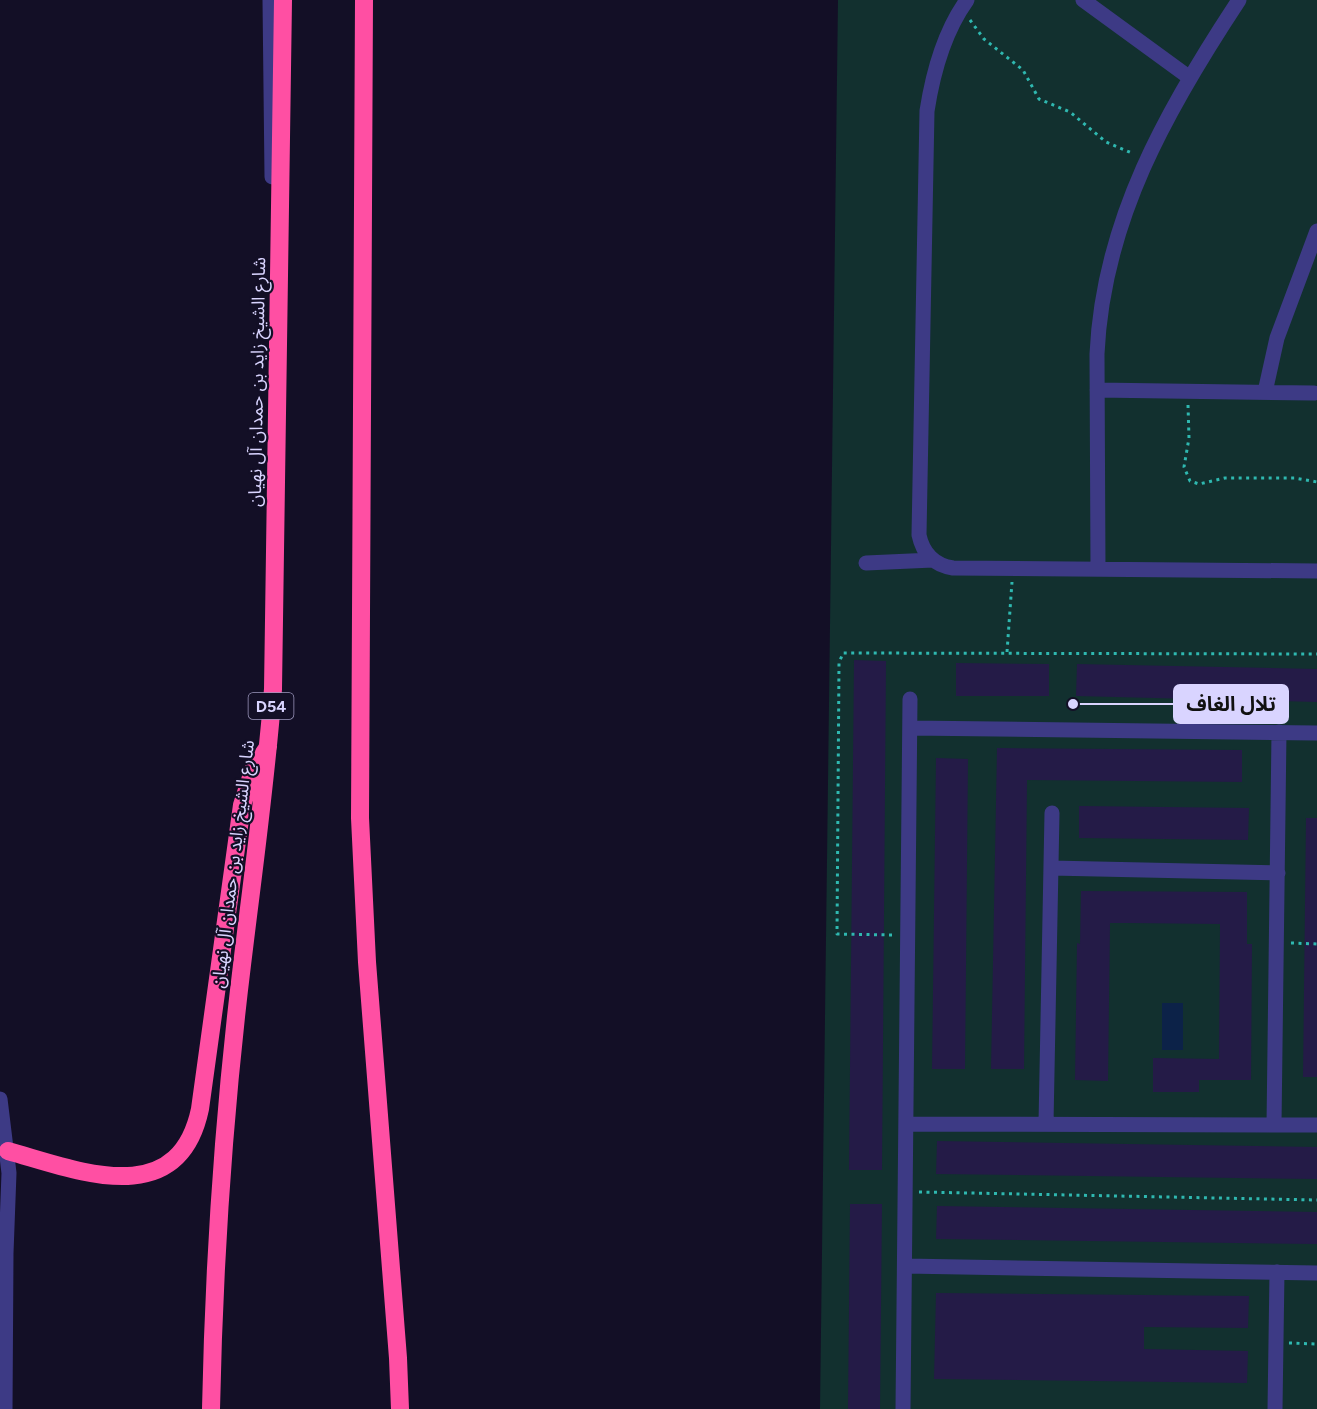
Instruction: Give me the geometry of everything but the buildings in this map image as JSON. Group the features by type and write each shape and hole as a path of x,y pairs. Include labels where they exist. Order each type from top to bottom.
{"highway":[{"name":"شارع الشيخ زايد بن حمدان آل نهيان","path":"211,1409 216,1267 230,1075 269,746 275,609 283,0"},
{"path":"364,0 360,818 367,962 400,1409"},
{"path":"8,1151 96,1176 119,1178 155,1170 176,1156 186,1144 198,1122 243,799 254,768 269,746"}],"street":[{"path":"270,0 271,333 278,377"},
{"path":"1083,0 1190,78"},
{"path":"1098,569 1097,390 1099,320 1103,286 1122,220 1148,157 1190,78 1239,0"},
{"path":"965,3 936,65 925,135 919,535 923,549 933,560 953,568 1317,571"},
{"path":"1265,392 1277,338 1317,231"},
{"path":"1097,390 1314,393"},
{"path":"866,563 890,564 933,560"},
{"path":"903,1409 910,699"},
{"path":"910,729 1317,733"},
{"path":"1274,1125 1280,732"},
{"path":"1046,1124 1052,813"},
{"path":"1051,868 1278,873"},
{"path":"0,1099 3,1132 8,1151 5,1409"},
{"path":"906,1124 1317,1125"},
{"path":"905,1266 1317,1273"},
{"path":"1275,1409 1277,1272"}],"path":[{"path":"965,3 984,39 1023,70 1039,99 1070,112 1112,146 1148,157"},
{"path":"1189,391 1187,414 1189,438 1184,467 1190,481 1199,484 1225,478 1295,478 1317,482"},
{"path":"1006,652 1013,568"},
{"path":"1277,943 1317,944"},
{"path":"905,1192 1317,1200"},
{"path":"1276,1343 1317,1344"}],"green space":[{"path":"838,0 1317,0 1317,1409 820,1409"}],"water":[{"path":"1162,1003 1183,1003 1183,1050 1162,1050"}],"place":[{"name":"تلال الغاف","path":"1073,704"}]}
